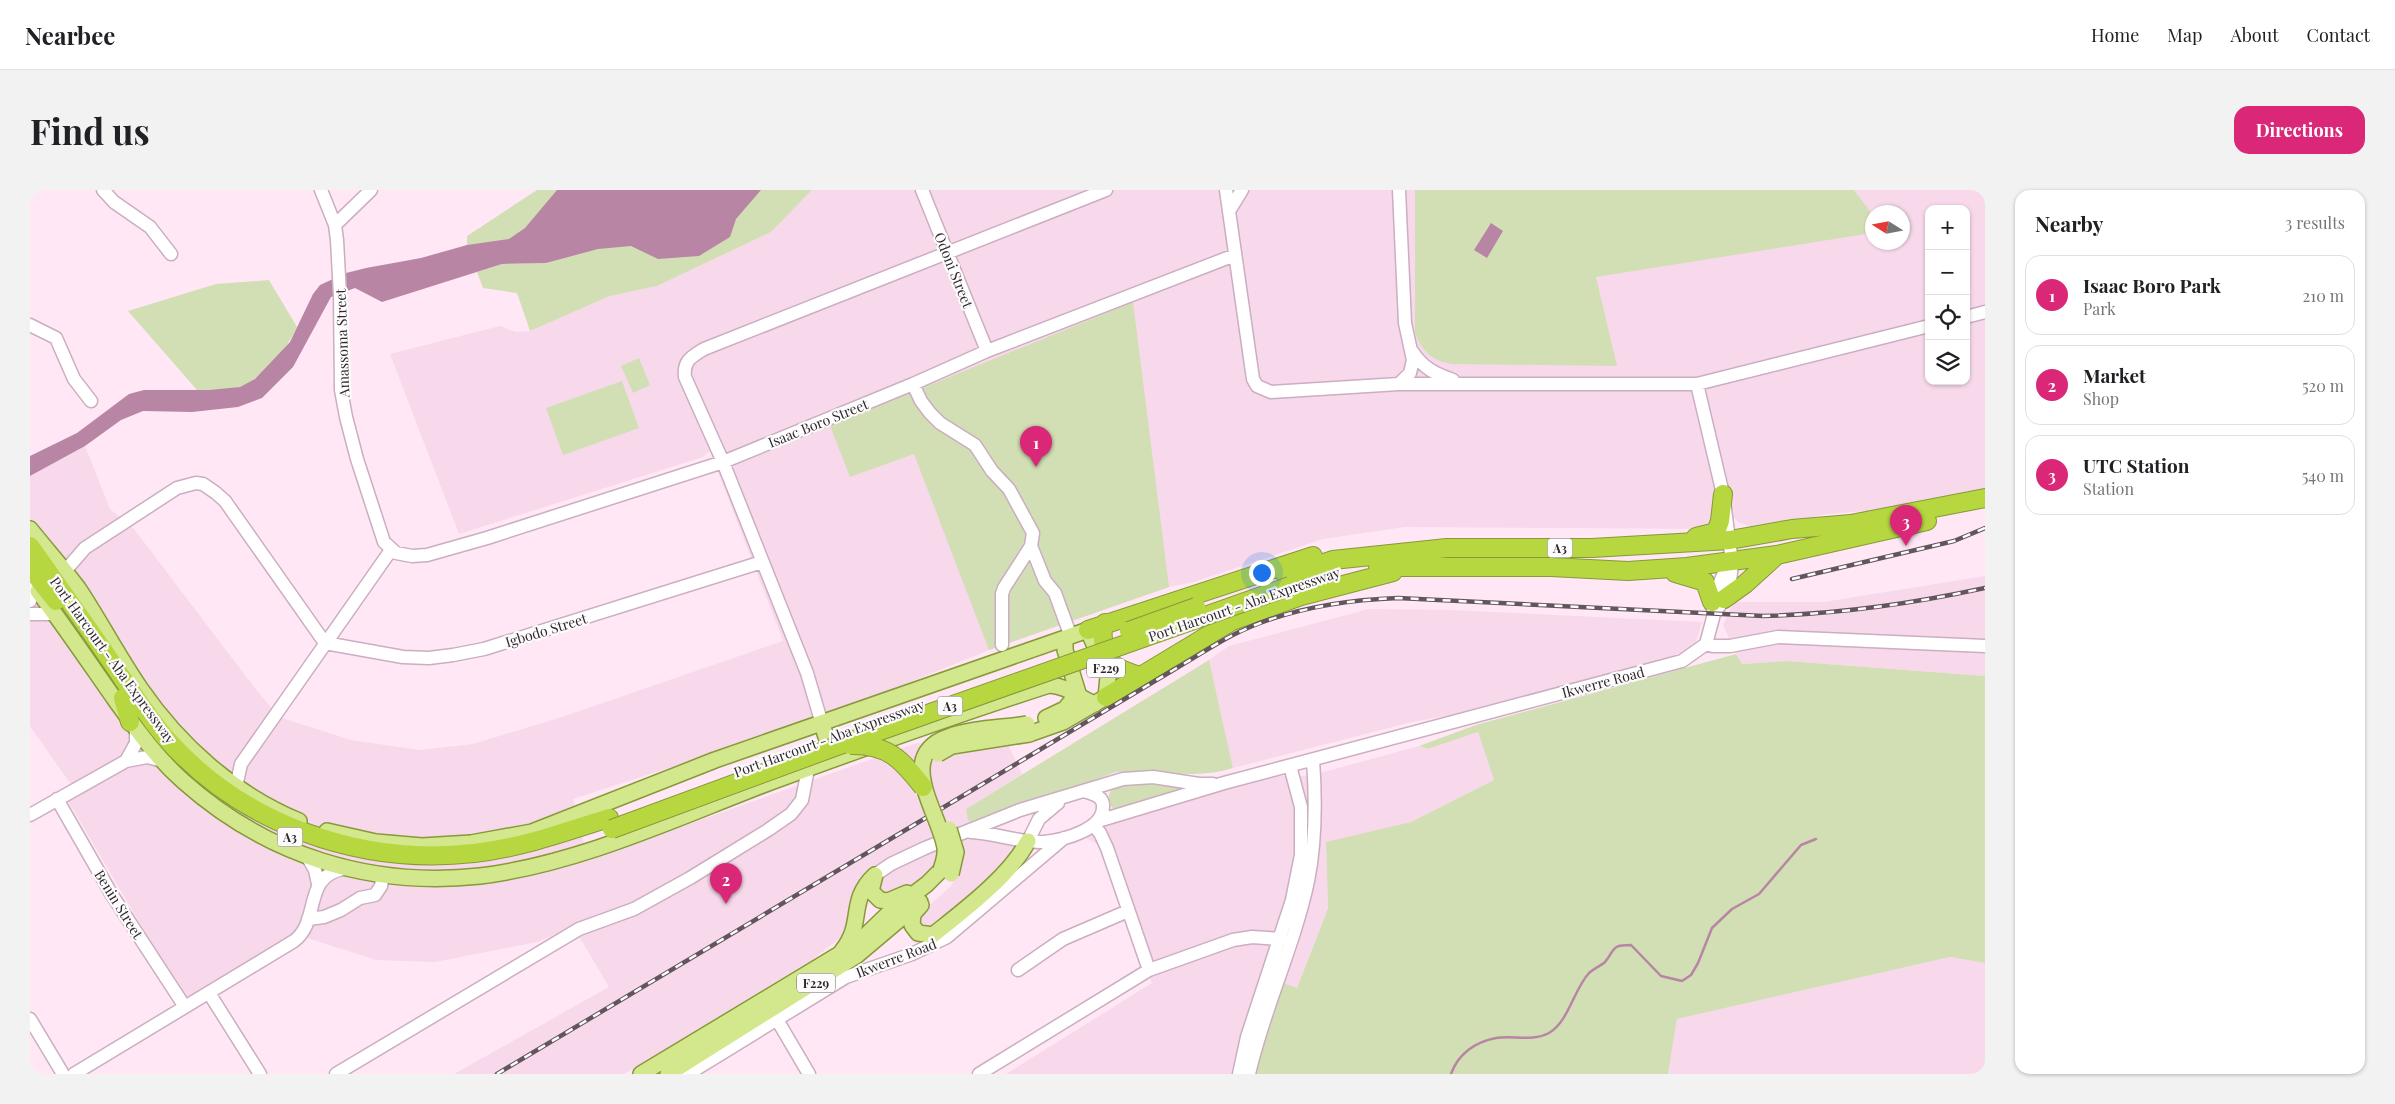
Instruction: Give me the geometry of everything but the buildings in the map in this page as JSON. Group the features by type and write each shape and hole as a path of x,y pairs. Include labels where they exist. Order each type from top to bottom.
{"highway":[{"path":"1673,543 1716,532 1720,521 1723,494"},
{"name":"Port Harcourt - Aba Expressway","path":"30,568 62,607 135,707 182,754 235,798 285,825 336,843 398,854 426,856 475,853 534,842 610,823 835,753 1288,581 1333,560 1448,548 1592,548 1730,540 1823,525 1851,524 1985,498"},
{"name":"Port Harcourt - Aba Expressway","path":"610,823 1288,581 1364,568 1428,565 1628,571 1732,562 1777,555 1985,510"},
{"path":"1728,519 1735,526 1758,536"},
{"path":"1732,562 1740,554 1753,547 1826,532 1851,524"},
{"path":"1628,571 1660,562 1718,553 1730,540"},
{"name":"Port Harcourt - Aba Expressway","path":"30,546 62,607"},
{"path":"1088,630 1104,623 1290,562 1326,552 1366,549 1448,548"},
{"path":"1657,569 1690,576 1705,582 1717,605 1745,584 1777,555"},
{"path":"1101,700 1232,621 1301,596 1378,575 1428,565"},
{"path":"1104,623 1102,630 1106,656 1118,668 1140,676"},
{"path":"835,753 868,746 882,748 908,766 923,786"}],"main road":[{"path":"30,529 65,571 135,707 159,760 196,793 224,814 266,838 308,858 343,869 383,874 453,878 482,876 554,860 600,847 808,769 835,753 1049,685 1063,687 1078,693 1084,700 1101,700"},
{"path":"32,583 62,607"},
{"path":"135,707 188,747 236,787 262,803 322,830 349,837 403,846 471,843 541,829 715,760 1068,639 1088,630"},
{"name":"F229","path":"664,1070 705,1058 856,956 946,872 956,852 932,781 930,770 934,759 941,750 952,746 1063,722 1101,700 1108,677 1088,630"},
{"name":"F229","path":"946,872 944,847 923,786 923,760 931,748 945,738 1028,729 1065,709 1078,693 1064,644 1068,639"},
{"path":"822,724 835,753"},
{"path":"928,890 914,914 912,925 918,933 932,936 1004,874 1020,857 1028,841"},
{"path":"875,875 871,891 880,900 888,901 928,890"},
{"path":"838,956 853,933 859,896 865,884 875,875"},
{"name":"F229","path":"838,956 858,944 889,913 928,890"},
{"name":"Ikwerre Road","path":"641,1074 664,1070 838,956"}],"street":[{"path":"103,190 114,202 150,227 171,254"},
{"name":"Amassoma Street","path":"321,190 335,225 339,267 341,390 346,417 380,532 391,550"},
{"path":"335,225 371,190"},
{"name":"Odoni Street","path":"922,190 987,351"},
{"path":"822,724 807,673 722,462 684,377 684,366 690,358 704,349 1106,190"},
{"path":"1226,190 1250,366 1257,386 1271,392 1399,384 1697,384 1925,327"},
{"path":"1229,211 1242,190"},
{"path":"1399,190 1405,323 1411,349 1412,367 1410,373 1399,384"},
{"name":"Isaac Boro Street","path":"391,550 403,555 427,555 722,462 913,384 987,351 1235,255"},
{"path":"1970,316 1985,312"},
{"path":"30,325 56,338 74,379 91,400"},
{"path":"1411,349 1420,363 1429,370 1463,383"},
{"path":"913,384 930,414 940,424 975,445 992,472 1009,490 1033,533 1032,546 1045,581 1054,593 1068,639"},
{"path":"1697,384 1728,519 1732,562 1732,574 1717,605 1706,644 1730,646 1778,637 1985,646"},
{"path":"65,571 85,548 165,494 188,485 203,484 225,501 325,642"},
{"path":"1002,645 1002,594 1032,546"},
{"path":"236,787 241,764 391,550"},
{"name":"Igbodo Street","path":"325,642 404,657 429,658 484,649 762,562"},
{"path":"30,601 32,583"},
{"path":"30,614 62,607"},
{"name":"Ikwerre Road","path":"969,832 989,833 1028,841 1045,842 1064,838 1114,816 1224,783 1682,661 1706,644"},
{"path":"126,761 136,743 135,707"},
{"path":"30,815 126,761 146,758 159,760"},
{"path":"1249,1074 1270,1000 1292,943 1308,881 1315,834 1313,760"},
{"path":"215,770 230,770 241,764"},
{"path":"1238,1074 1253,1019 1281,939 1292,900 1301,855 1301,807 1290,766"},
{"path":"336,1074 579,929 647,902 768,830 791,814 802,800 808,769"},
{"name":"Ikwerre Road","path":"875,875 891,864 925,848 1020,810 1124,779 1138,777 1199,784 1224,783"},
{"path":"1084,791 1094,794 1103,802 1102,815 1095,823 1107,848 1149,970"},
{"path":"1028,841 1040,819 1067,797"},
{"name":"Benin Street","path":"57,800 112,895 185,1007"},
{"path":"1107,848 1106,826 1114,816"},
{"name":"Ikwerre Road","path":"688,1074 705,1058 846,977 912,954 947,937 1064,838"},
{"path":"308,858 315,870 318,884"},
{"path":"74,1074 301,936 318,884 326,875 343,869"},
{"path":"308,919 324,917 341,910 360,898 375,895 381,886 383,874"},
{"path":"1018,970 1063,939 1128,911"},
{"path":"979,1074 1149,970 1233,940 1252,937 1281,939"},
{"path":"210,993 260,1074"},
{"path":"776,1018 809,1074"},
{"path":"30,1019 63,1074"}],"shaded area":[{"path":"557,190 761,190 736,219 730,237 699,256 658,259 631,246 598,249 546,263 502,264 382,302 355,288 331,297 293,367 262,398 238,407 192,412 143,411 121,420 85,446 30,476 30,456 77,433 129,394 144,390 209,390 240,387 255,379 290,342 313,294 320,285 346,273 366,268 421,258 467,245 509,239 525,228"},
{"path":"812,190 1985,190 1985,488 1868,511 1828,514 1763,527 1752,527 1738,522 1733,516 1711,521 1710,529 1405,527 1323,539 1194,582 1169,587 989,650 814,721 573,799 588,860 917,743 1008,744 1022,774 966,809 974,824 880,863 859,881 853,897 851,920 844,935 813,959 624,1074 454,1074 609,987 580,938 576,926 537,942 435,962 376,960 295,934 185,1000 68,801 79,796 30,726 30,476 85,446 110,509 134,529 279,717 351,740 420,750 473,744 562,717 783,641 710,451 703,457 459,534 390,354 500,326 516,332 530,331 610,296 657,286 771,232"},
{"path":"1491,223 1503,231 1487,258 1474,250"},
{"path":"1985,576 1985,676 1787,661 1741,664 1723,625 1734,602 1824,602"},
{"path":"1369,609 1451,610 1702,622 1696,642 1690,649 1682,653 1452,715 1412,722 1233,768 1209,660 1229,646"},
{"path":"1478,732 1494,780 1411,822 1326,843 1328,907 1297,988 1268,978 1238,1074 1006,1074 1152,983 1097,844 1086,838 1121,818 1275,776 1309,776 1419,746 1428,749"},
{"path":"969,836 1020,844 1014,856 934,930 916,926 921,913 951,886 961,867 959,864 890,895 878,892 878,880 895,869 934,849"},
{"path":"1950,957 1985,963 1985,1074 1668,1074 1677,1019"}],"green space":[{"path":"537,190 709,190 546,237 467,245 467,236"},
{"path":"738,190 812,190 771,232 657,286 610,296 530,331 517,293 483,288 477,272 502,264 546,263"},
{"path":"1415,190 1854,190 1865,205 1865,234 1596,277 1617,366 1445,363 1433,358 1425,350 1415,333"},
{"path":"269,280 297,327 281,353 265,371 248,384 239,387 197,390 128,311 216,284"},
{"path":"1133,302 1169,587 989,650 914,454 850,477 830,426"},
{"path":"639,358 650,385 633,393 621,366"},
{"path":"622,381 639,428 563,455 546,408"},
{"path":"1736,654 1742,664 1787,661 1985,676 1985,963 1950,957 1677,1019 1668,1074 1238,1074 1267,977 1297,988 1328,908 1326,842 1411,822 1494,780 1478,732 1428,749 1419,746 1476,725"},
{"path":"1209,660 1233,768 1219,772 1190,774 1116,772 974,824 968,820 966,809"},
{"path":"1145,782 1188,788 1115,810 1112,808 1109,796 1113,787"}],"waterway":[{"path":"1451,1074 1463,1055 1481,1042 1502,1037 1529,1038 1543,1036 1556,1028 1562,1021 1579,987 1589,973 1602,965 1616,947 1631,945 1661,976 1682,981 1691,975 1698,963 1712,928 1732,909 1759,894 1801,845 1816,839"}],"railway":[{"path":"1792,579 1954,541 1985,528"},
{"path":"497,1074 1217,644 1270,619 1334,604 1398,598 1763,616 1791,615 1875,607 1985,588"}],"place":[{"name":"Isaac Boro Park","path":"1036,467"},
{"name":"UTC Station","path":"1906,546"},
{"name":"Market","path":"726,904"}]}
